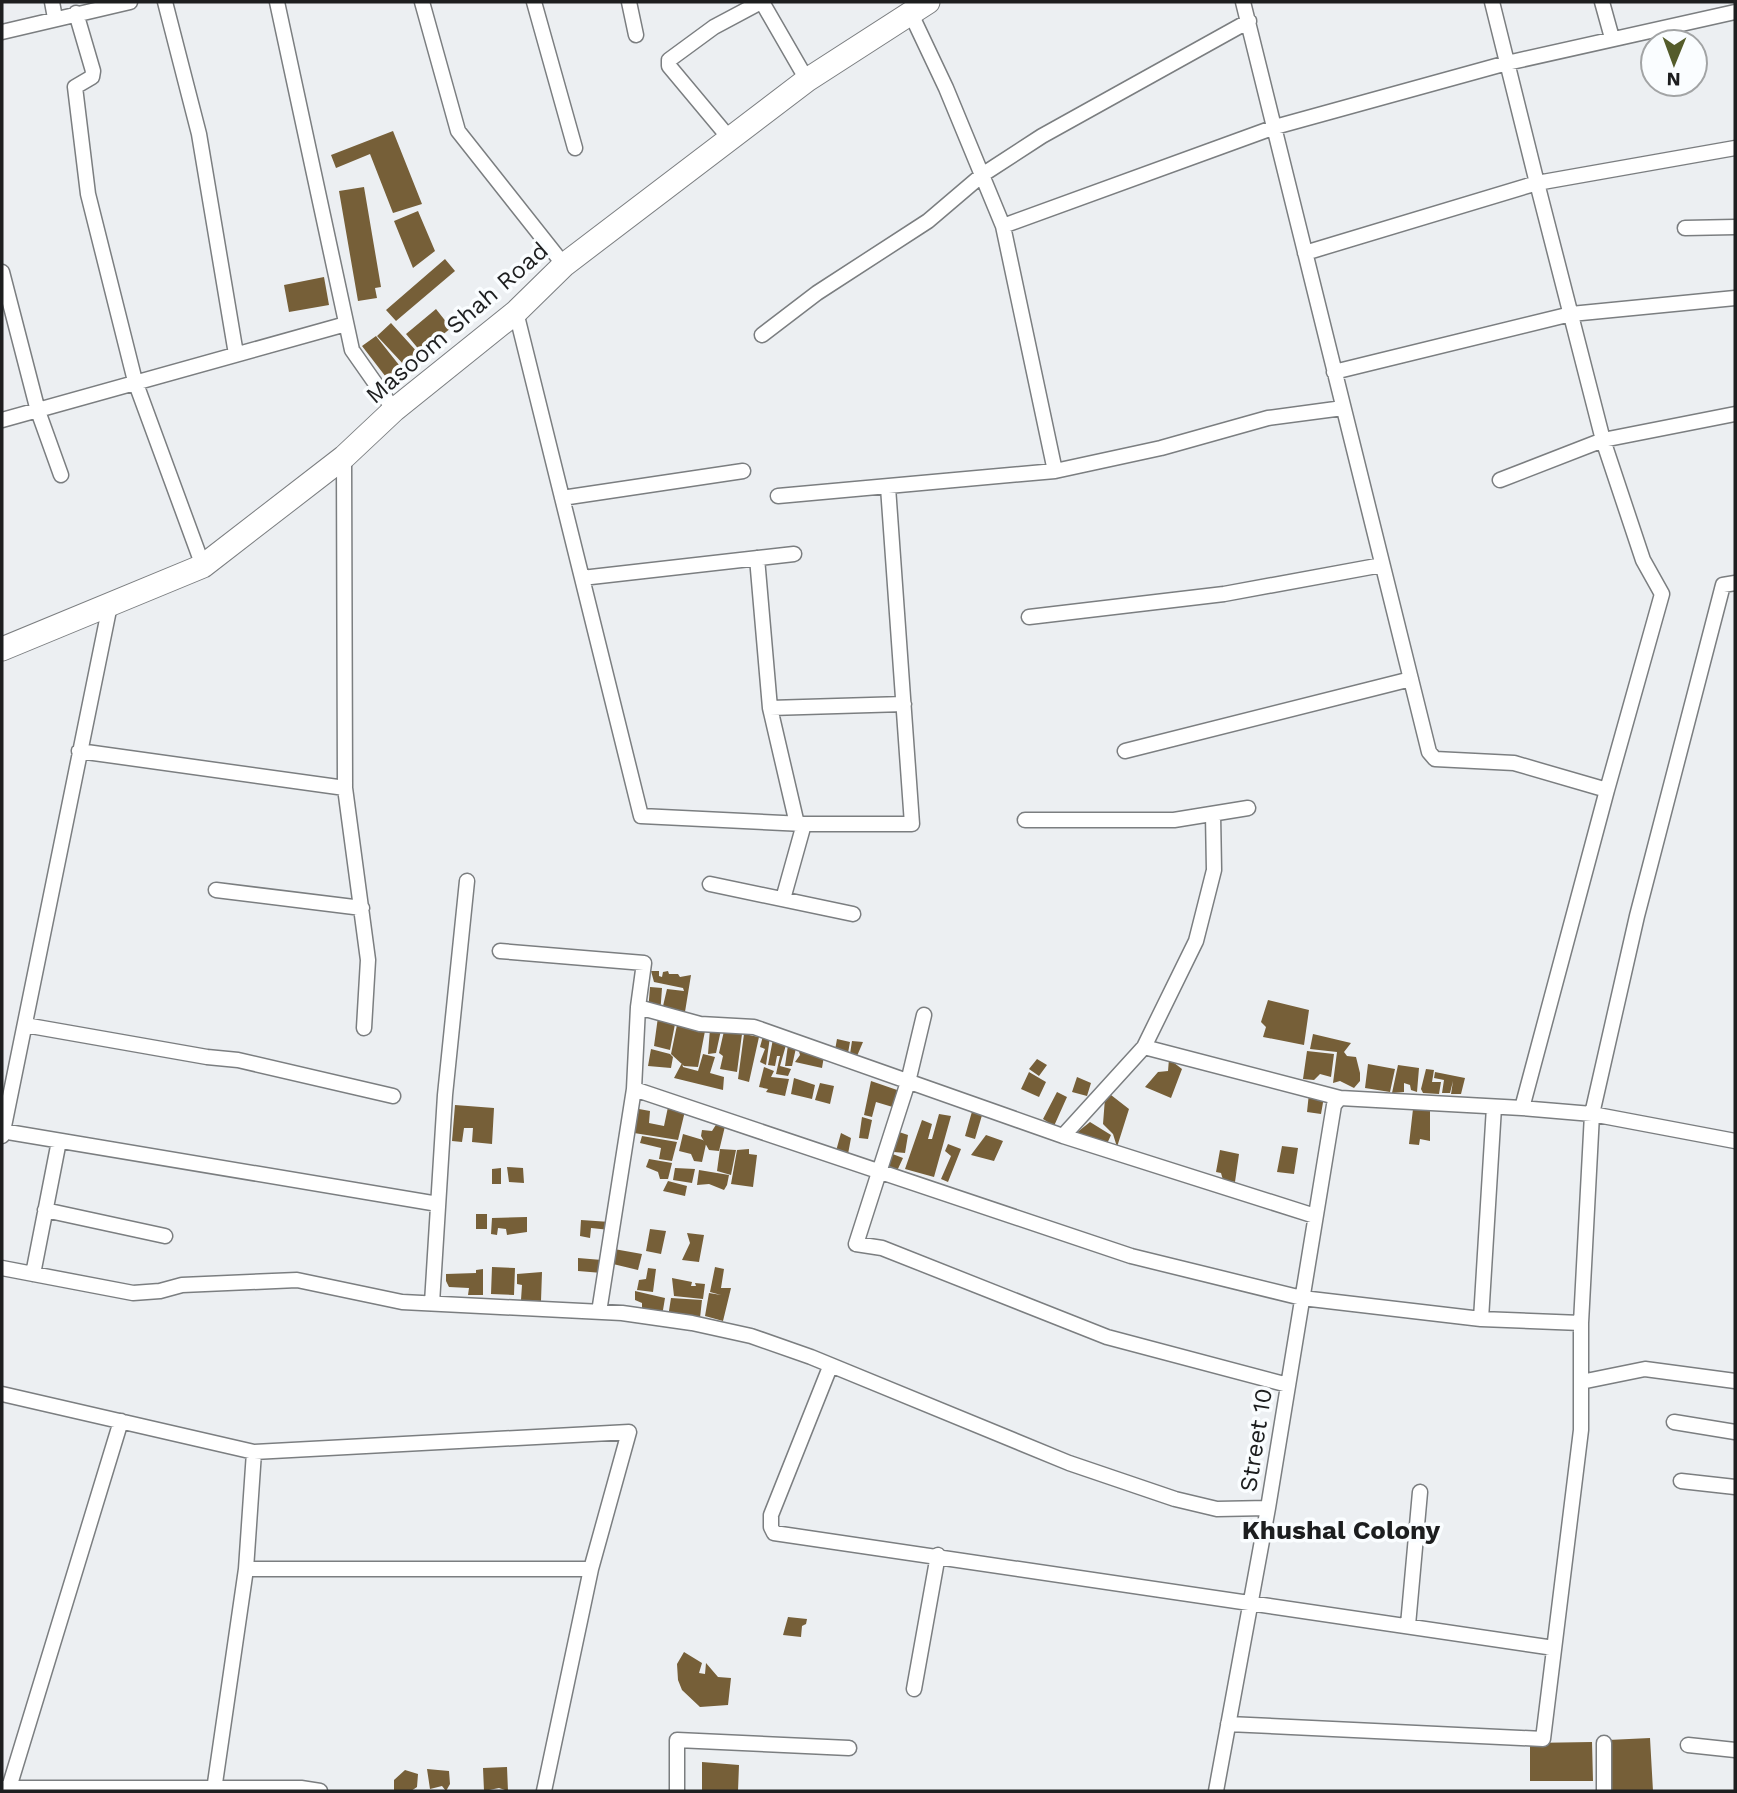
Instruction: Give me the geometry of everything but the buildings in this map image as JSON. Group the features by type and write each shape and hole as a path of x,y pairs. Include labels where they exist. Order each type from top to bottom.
{"main road":[{"name":"Masoom Shah Road","path":"2,649 203,566 344,457 394,410 516,312 564,265 807,80 919,8"}],"street":[{"path":"52,2 55,18"},
{"path":"2,32 130,2"},
{"path":"165,2 199,134 236,354"},
{"path":"277,2 352,351 394,410"},
{"path":"422,2 458,131 564,265"},
{"path":"534,2 575,148"},
{"path":"629,2 636,35"},
{"path":"730,139 669,66 669,60 714,27 761,2 807,80"},
{"path":"1243,2 1429,752 1435,759 1514,763 1606,790"},
{"path":"1492,2 1603,440 1643,560 1662,594 1606,790 1522,1108"},
{"path":"1602,2 1612,38"},
{"path":"919,8 1003,226 1055,471"},
{"path":"1003,226 1275,127 1507,63 1735,12"},
{"path":"76,13 93,71 92,77 75,87 88,194 135,381 203,566"},
{"path":"762,335 817,293 928,221 982,175 1042,136 1249,21"},
{"path":"1305,253 1537,183 1735,148"},
{"path":"1685,228 1735,227"},
{"path":"2,272 38,411 61,475"},
{"path":"1334,372 1571,314 1735,298"},
{"path":"516,312 642,816 801,824 912,824 888,487"},
{"path":"2,420 346,324"},
{"path":"778,496 1055,471 1161,448 1268,418 1343,408"},
{"path":"1500,480 1603,440 1735,414"},
{"path":"344,457 345,789 368,960 364,1028"},
{"path":"562,499 743,471"},
{"path":"582,578 794,554"},
{"path":"757,558 771,708 801,824 783,899"},
{"path":"1029,617 1224,594 1382,565"},
{"path":"1228,1724 1543,1740 1581,1430 1581,1322 1592,1114 1637,916 1723,584 1735,583"},
{"path":"110,605 2,1133 438,1204"},
{"path":"1125,751 1411,679"},
{"path":"771,708 904,704"},
{"path":"79,751 345,789"},
{"path":"1025,820 1174,820 1248,808"},
{"path":"1063,1136 1144,1046 1196,941 1214,870 1213,814"},
{"path":"432,1303 445,1095 467,881"},
{"path":"709,884 853,914"},
{"path":"216,890 362,908"},
{"path":"500,951 644,963 638,1007 634,1089 600,1312"},
{"path":"638,1007 701,1024 754,1027 1063,1136 1315,1216"},
{"path":"924,1015 908,1082 856,1244 882,1248 1107,1337 1288,1385"},
{"path":"25,1025 207,1057 238,1059 393,1096"},
{"path":"1144,1046 1340,1098 1592,1114 1735,1142"},
{"path":"634,1089 1131,1256 1302,1298 1481,1319 1581,1322"},
{"name":"Street 10","path":"1216,1791 1268,1508 1334,1105 1340,1098"},
{"path":"1481,1319 1494,1107"},
{"path":"33,1274 59,1141"},
{"path":"45,1210 164,1236"},
{"path":"2,1268 133,1293 160,1291 182,1285 298,1280 402,1302 600,1312 692,1323 751,1336 1069,1463 1175,1499 1217,1509 1268,1508"},
{"path":"830,1367 771,1515 774,1533 801,1539 938,1555 1249,1605 1408,1625 1554,1648"},
{"path":"1581,1382 1644,1369 1735,1381"},
{"path":"2,1394 254,1452 629,1432 591,1569 544,1791"},
{"path":"121,1420 6,1789 301,1788 320,1791"},
{"path":"1674,1422 1735,1432"},
{"path":"214,1790 246,1569 254,1452"},
{"path":"1681,1481 1735,1487"},
{"path":"1408,1625 1420,1492"},
{"path":"914,1689 938,1555"},
{"path":"246,1569 591,1569"},
{"path":"677,1791 677,1740 849,1748"},
{"path":"1604,1743 1604,1791"},
{"path":"1688,1745 1735,1750"}],"district":[{"name":"Khushal Colony","path":"1341,1530"}]}
